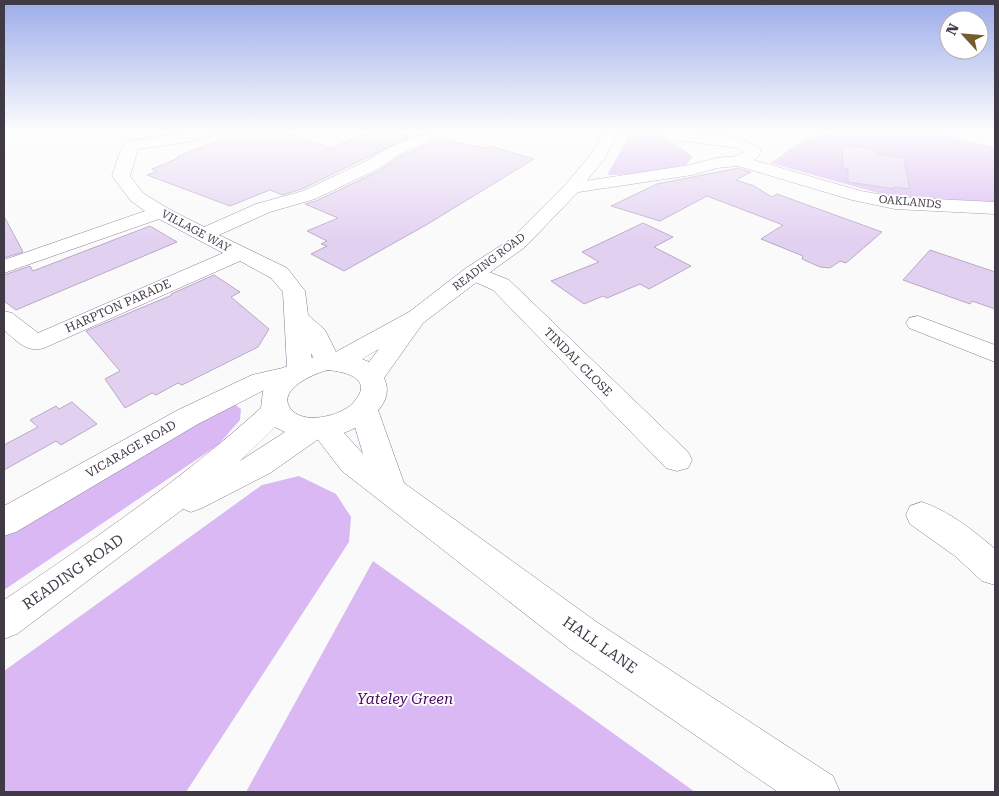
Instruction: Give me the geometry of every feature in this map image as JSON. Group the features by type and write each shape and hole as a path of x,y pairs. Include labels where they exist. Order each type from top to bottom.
{"street":[{"name":"VILLAGE WAY","path":"123,168 121,176 137,197 202,235 279,273 294,291 299,341 283,381"},
{"path":"202,235 263,208 309,195 365,168"},
{"name":"READING ROAD","path":"333,362 417,317 474,273 518,243 572,188 588,168"},
{"name":"OAKLANDS","path":"572,188 698,168"},
{"name":"OAKLANDS","path":"764,168 858,196 895,203 995,208"},
{"path":"4,267 160,212"},
{"name":"HARPTON PARADE","path":"4,318 36,343 238,254"},
{"name":"TINDAL CLOSE","path":"474,273 501,285 677,460"},
{"path":"296,316 316,335 333,362"},
{"name":"READING ROAD","path":"372,377 417,317"},
{"path":"918,323 995,354"},
{"path":"333,362 358,366 372,377 375,388 372,399 364,410 342,424 318,428 284,419 283,381 333,362"},
{"name":"READING ROAD","path":"4,621 143,523 251,435 283,381"},
{"name":"VICARAGE ROAD","path":"4,522 188,417 283,381"},
{"path":"364,410 390,490"},
{"name":"READING ROAD","path":"143,523 259,465 318,428"},
{"name":"HALL LANE","path":"318,428 353,463 584,636 817,792"},
{"path":"922,515 966,546 995,570"}],"green space":[{"path":"611,168 667,168 632,174 607,175"},
{"path":"789,168 995,168 995,203 907,201"},
{"path":"233,403 241,409 240,420 218,445 4,590 4,528"},
{"path":"299,476 336,494 351,517 349,542 186,792 4,792 4,671 262,485"},
{"name":"Yateley Green","path":"373,561 695,792 246,792"}],"building":[{"path":"345,168 302,189 282,195 270,190 230,206 147,175 157,171 152,169"},
{"path":"383,168 519,168 426,225 344,271 311,254 327,246 321,244 327,241 307,231 338,218 305,204 316,201"},
{"path":"738,168 751,172 736,180 754,186 772,197 777,194 882,232 846,263 840,261 830,268 820,267 802,259 803,256 761,239 783,225 707,196 660,221 611,206 657,184"},
{"path":"844,168 906,168 910,189 894,187 894,189 848,182 848,169"},
{"path":"4,216 23,252 4,258"},
{"path":"643,223 673,237 654,247 691,266 649,289 640,284 607,298 603,296 584,304 551,281 599,262 582,252"},
{"path":"150,226 177,242 16,310 4,301 4,275 30,266 33,271"},
{"path":"930,250 995,272 995,309 972,301 970,304 903,280"},
{"path":"214,275 240,292 231,297 269,329 258,347 182,385 178,383 156,395 152,393 125,408 105,379 120,371 86,331"},
{"path":"72,402 97,424 61,445 56,441 4,470 4,445 38,427 30,420 56,406 59,409"}]}
